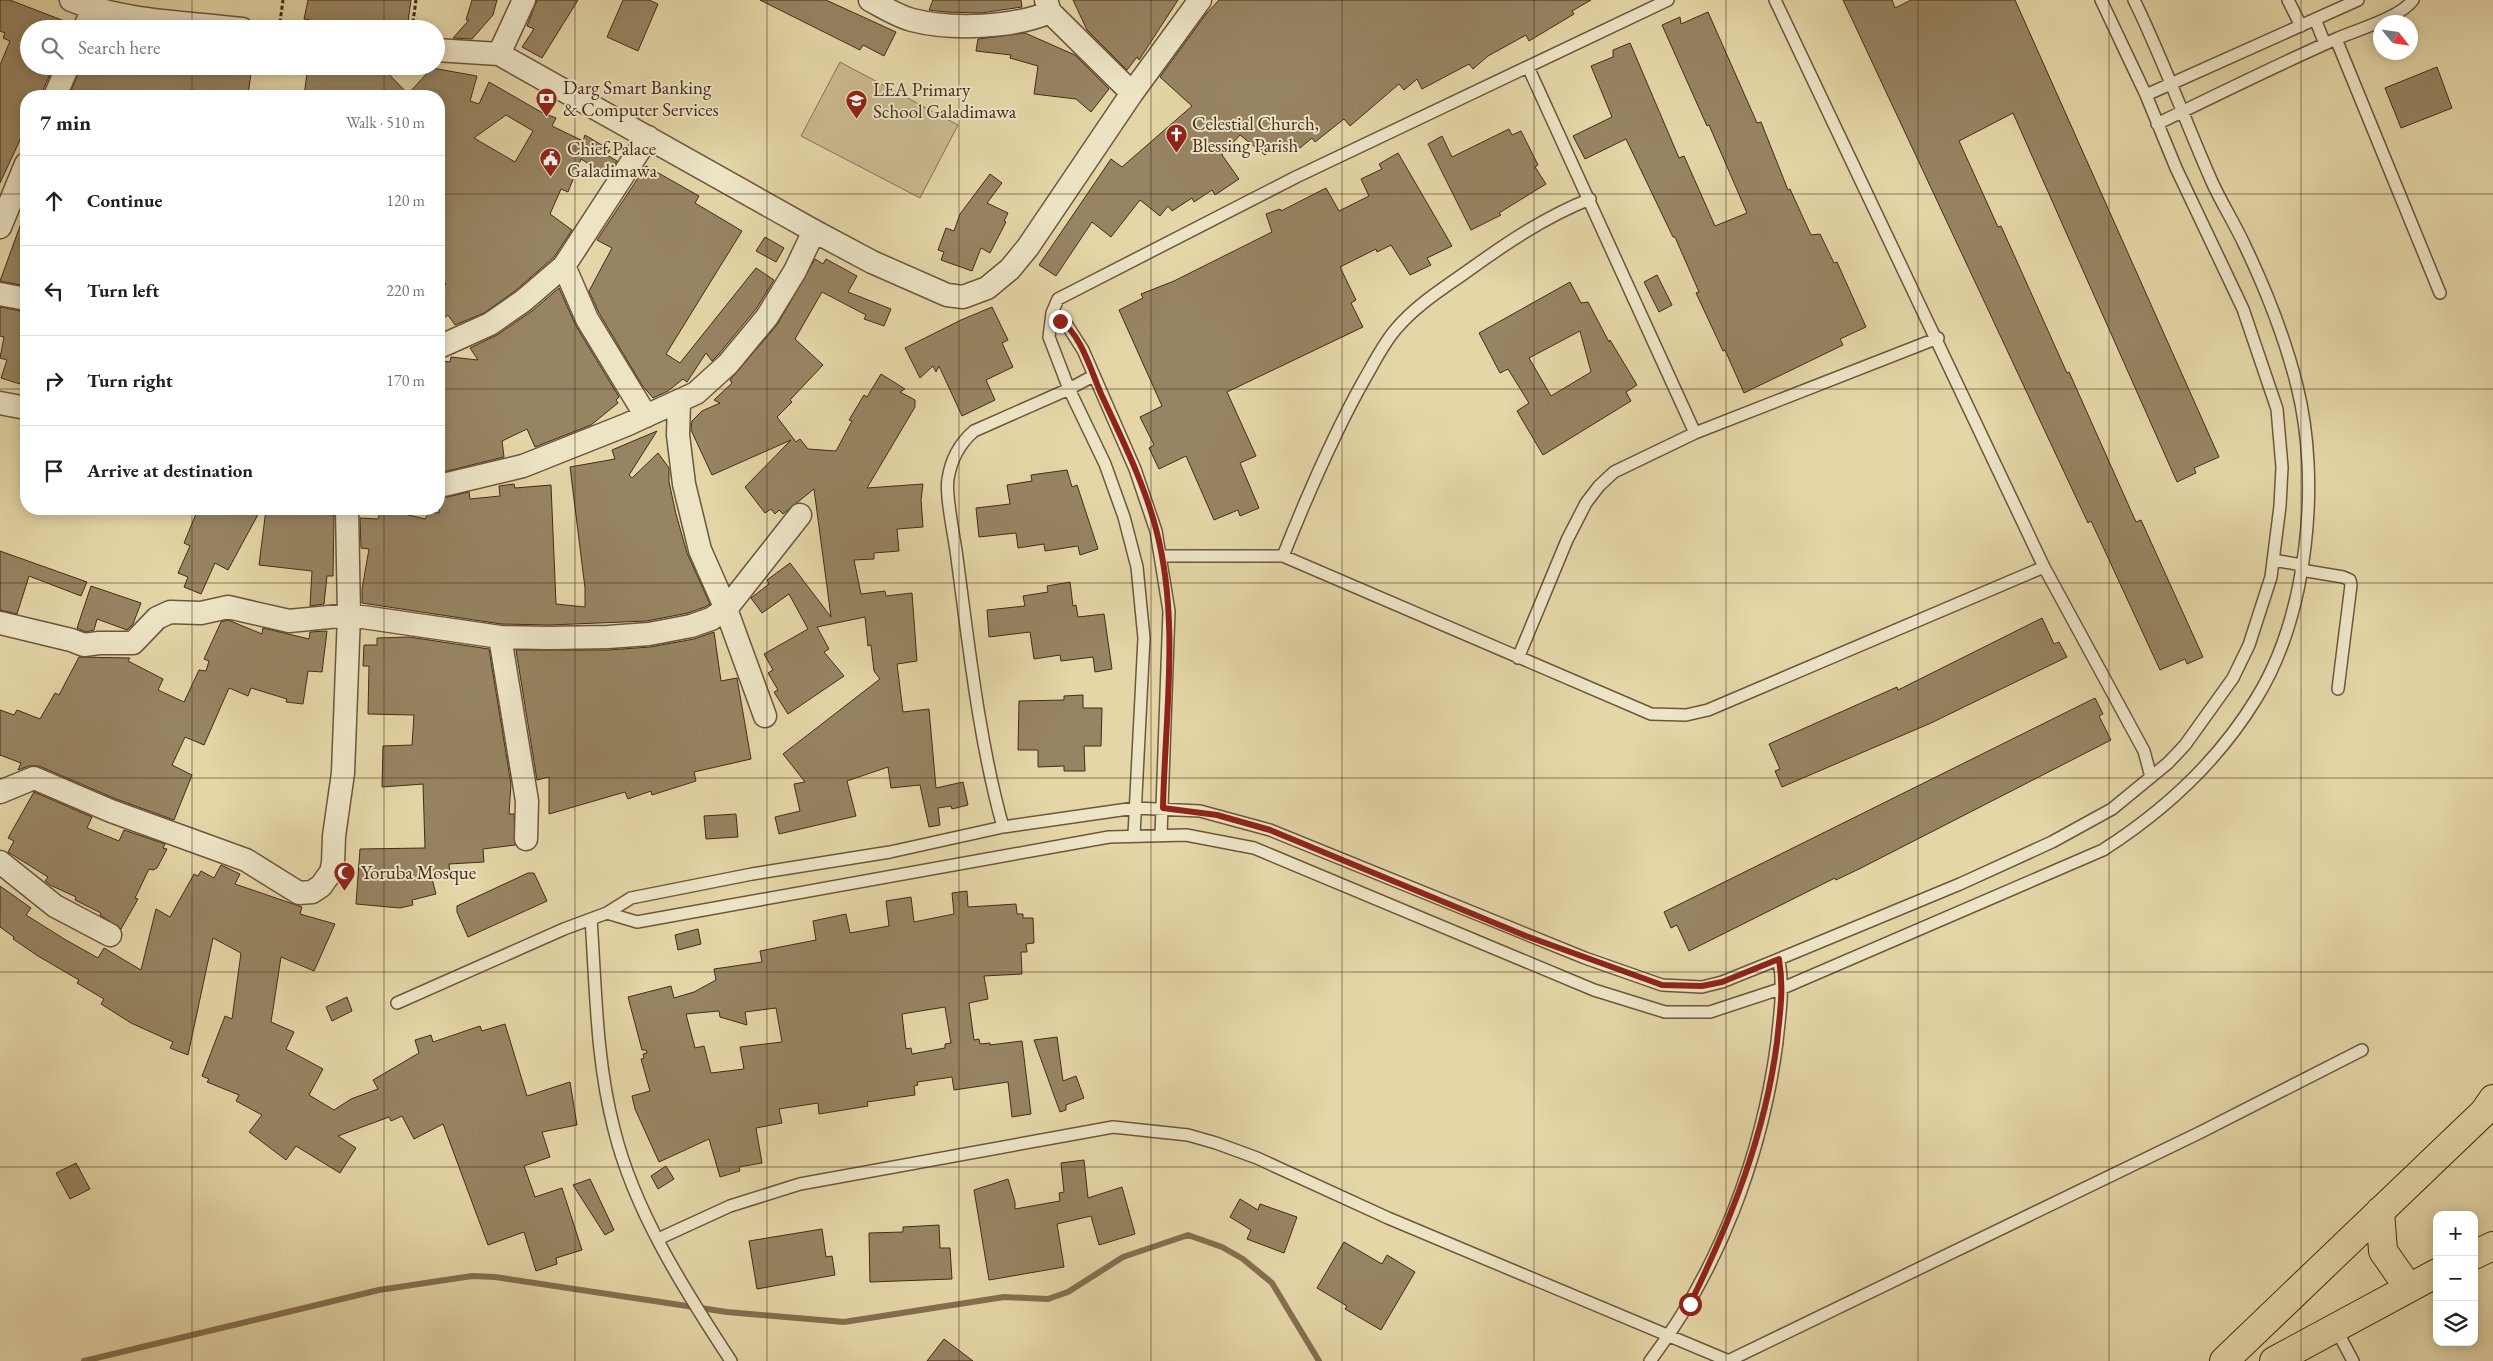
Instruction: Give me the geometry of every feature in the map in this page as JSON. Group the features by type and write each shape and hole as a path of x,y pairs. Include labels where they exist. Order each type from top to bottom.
{"main road":[{"path":"2224,1361 2484,1112 2493,1099"},
{"path":"2380,1211 2383,1251 2408,1287"},
{"path":"2478,1253 2493,1246"},
{"path":"2274,1361 2433,1275"}],"street":[{"path":"71,0 88,19 141,18 159,20"},
{"path":"499,54 524,0"},
{"path":"870,0 910,19 934,24 996,24 1032,20 1048,6 1132,92"},
{"path":"445,51 499,54 872,262 947,295 963,298 975,294 997,280 1028,247 1132,92 1200,0"},
{"path":"58,90 64,75"},
{"path":"445,343 490,324 523,301 564,266 648,137"},
{"path":"0,227 8,183 20,170"},
{"path":"445,485 523,466 646,416 696,393 728,364 767,317 795,271 814,231"},
{"path":"564,266 587,319 646,416"},
{"path":"0,294 20,298"},
{"path":"678,402 678,435 684,484 700,550 726,609 765,716"},
{"path":"0,403 20,407"},
{"path":"0,792 34,778 111,811 246,860 299,892 312,892 327,879 333,863 334,836 343,774 349,614 347,515"},
{"path":"0,623 71,640 84,645 133,644 157,618 170,612 201,613 228,608 289,621 349,614 500,637 608,638 649,634 691,626 711,619 726,609 800,515"},
{"path":"500,637 527,801 526,839"},
{"path":"0,862 55,906 110,935"}],"lane":[{"path":"1134,835 1144,638 1137,567 1124,517 1105,464 1069,389 1049,337 1058,299 1296,177 1668,0"},
{"path":"1775,0 1891,247 1938,338 2044,566 2144,751 2151,777"},
{"path":"397,1003 607,913 631,898 660,891 890,852 1003,827 1135,808 1163,808 1217,815 1270,830 1526,936 1662,985 1702,986 1722,982 1960,884 2052,842 2112,809 2151,777 2185,745 2233,678 2249,644 2262,609 2273,560 2280,506 2282,467 2277,408 2243,309 2101,0"},
{"path":"607,913 637,922 1028,851 1134,835 1217,839 1254,848 1594,990 1665,1012 1710,1012 1783,988 2103,850 2131,833 2183,788 2216,754 2253,704 2272,669 2288,622 2302,568 2309,503 2309,466 2304,418 2297,384 2264,288 2220,199 2172,83 2134,0"},
{"path":"2288,0 2301,26"},
{"path":"2146,95 2358,0"},
{"path":"2157,124 2398,11 2413,0"},
{"path":"2315,19 2325,44"},
{"path":"2336,39 2440,293"},
{"path":"1528,67 1590,198 1695,433"},
{"path":"1283,556 1321,463 1382,349 1396,328 1430,297 1524,231 1560,211 1590,198"},
{"path":"1052,320 1067,325 1083,350 1147,501 1161,556 1169,611 1161,835"},
{"path":"1518,658 1567,540 1586,503 1599,486 1614,472 1695,433 1938,338"},
{"path":"1003,827 997,805 973,670 947,481 957,450 962,442 974,431 1069,389 1093,376"},
{"path":"1161,556 1283,556 1651,714 1686,714 1708,710 2044,566"},
{"path":"2273,560 2350,580 2351,585 2338,689"},
{"path":"591,919 594,997 607,1098 614,1131 627,1169 658,1239 692,1300 731,1361"},
{"path":"1650,1361 1690,1304 1706,1272 1746,1177 1770,1086 1783,988 1779,959"},
{"path":"658,1239 730,1206 800,1184 870,1173 1113,1127 1148,1129 1188,1135 1257,1158 1388,1218 1729,1361 2200,1132 2362,1050"},
{"path":"2336,1329 2354,1361"}],"path":[{"path":"280,20 283,0"},
{"path":"413,20 416,0"}],"shaded area":[{"path":"840,62 958,125 920,198 801,136"}],"building":[{"path":"0,0 10,0 62,20 20,20 20,75 50,75 43,90 20,90 20,140 0,183 0,65 10,41 3,38 5,33 0,31"},
{"path":"308,0 411,0 408,20 304,19"},
{"path":"472,0 497,0 493,15 472,39 453,38 469,20 466,20"},
{"path":"537,0 578,0 542,58 522,47 534,29 527,26"},
{"path":"623,0 649,0 658,4 638,51 607,37"},
{"path":"760,0 826,0 896,32 884,56 863,45 860,50"},
{"path":"933,0 1021,0 1022,7 981,13 946,12 929,10"},
{"path":"1073,0 1178,0 1139,60 1137,57 1127,70 1087,30"},
{"path":"1219,0 1591,0 1572,11 1574,14 1529,41 1526,35 1488,56 1473,69 1469,64 1422,89 1417,79 1404,90 1399,84 1350,126 1344,119 1315,142 1312,138 1300,148 1292,138 1280,152 1273,146 1265,155 1240,135 1222,155 1239,179 1215,195 1212,190 1194,202 1192,198 1172,211 1168,206 1160,216 1140,200 1111,237 1092,222 1056,276 1039,265 1111,159 1122,167 1192,106 1160,77 1206,14"},
{"path":"1843,0 1892,0 1895,8 1911,0 2015,0 2219,457 2194,468 2196,473 2177,482 2013,113 1959,141 1998,227 2001,226 2067,373 2069,372 2136,522 2141,520 2203,657 2187,664 2185,659 2160,670 2091,521 2088,523"},
{"path":"1708,12 1757,123 1761,122 1788,190 1790,189 1811,235 1820,234 1834,263 1837,262 1866,327 1840,339 1843,345 1744,393 1696,293 1699,292 1675,237 1673,237 1626,139 1585,159 1573,136 1612,117 1591,66 1613,57 1613,50 1630,43 1679,158 1684,156 1715,226 1747,213 1709,125 1707,126 1662,25 1680,17 1681,24"},
{"path":"1025,33 1075,55 1109,89 1091,112 1076,99 1034,94 1038,66 1010,58 1011,55 976,51 978,39"},
{"path":"2437,67 2452,108 2401,128 2385,88"},
{"path":"445,70 477,76 470,101 479,104 489,82 541,112 556,118 552,126 583,141 585,135 610,150 607,155 617,161 607,175 581,159 568,192 561,189 550,214 572,230 554,257 515,291 484,313 455,325 448,315 445,317 445,90 412,90 426,75 445,75","holes":["506,115 533,131 515,162 474,138"]},
{"path":"77,75 251,75 249,90 71,90"},
{"path":"307,75 390,75 404,90 305,90"},
{"path":"1509,129 1512,135 1521,131 1538,165 1535,167 1546,184 1499,213 1501,215 1471,230 1428,144 1442,136 1452,157"},
{"path":"1398,153 1452,246 1427,258 1431,265 1410,275 1391,245 1377,252 1376,249 1340,267 1356,300 1351,303 1363,327 1227,392 1256,456 1240,463 1259,508 1240,516 1238,510 1214,520 1186,456 1159,469 1149,448 1154,445 1140,417 1162,406 1119,310 1143,298 1141,294 1174,281 1272,232 1266,214 1280,209 1281,211 1326,188 1339,211 1369,196 1361,179 1382,169 1379,164"},
{"path":"646,166 699,196 695,203 742,231 666,354 680,363 756,268 774,280 756,309 712,361 706,353 687,382 683,379 668,391 653,398 642,385 599,313 589,291 612,248 597,240"},
{"path":"990,174 1002,183 987,203 1008,213 1004,221 1006,222 990,253 981,248 972,271 941,260 944,252 938,250 946,228 954,231 960,214"},
{"path":"20,226 20,285 0,281"},
{"path":"765,237 784,248 776,262 756,251"},
{"path":"815,259 823,264 826,259 857,276 848,292 891,309 884,326 864,319 866,315 822,292 795,339 823,365 790,400 792,402 777,417 796,442 800,439 808,449 836,451 852,421 849,420 864,395 867,397 881,374 905,389 900,392 915,400 915,407 867,488 923,484 921,500 923,527 897,529 899,551 874,553 874,559 854,560 861,594 885,591 886,596 912,593 917,661 897,664 903,712 929,709 936,788 963,782 968,805 952,809 951,806 938,808 940,825 929,827 920,785 891,788 888,767 847,781 856,816 779,834 775,817 800,811 794,784 805,782 783,754 880,679 874,671 871,645 868,646 865,617 817,627 829,649 824,652 844,676 788,714 774,692 778,690 768,673 773,670 764,654 808,629 789,594 762,613 751,598 769,584 767,580 790,563 831,617 814,489 783,514 779,510 775,514 771,509 765,513 745,487 791,440 712,475 691,430 692,421 702,411 720,403 714,400 732,383 730,380 777,325"},
{"path":"1657,275 1672,305 1659,312 1644,282"},
{"path":"1570,282 1581,303 1588,302 1609,342 1610,340 1637,385 1626,392 1631,401 1543,455 1517,411 1529,403 1508,369 1500,373 1479,333","holes":["1580,331 1591,372 1551,396 1529,358"]},
{"path":"559,288 576,326 619,397 616,400 618,403 591,425 535,447 527,429 502,441 504,457 445,472 445,361 450,362 451,357 478,360 470,348 497,335 532,311"},
{"path":"0,307 20,311 20,384 1,378 7,360 0,358 4,337 0,336"},
{"path":"992,307 1008,340 1002,343 1013,367 986,380 995,400 962,416 939,366 936,372 933,366 920,378 905,348"},
{"path":"657,431 629,475 632,478 658,453 669,468 669,482 687,553 710,604 688,613 647,621 550,625 501,624 362,603 362,589 369,549 361,548 360,518 378,519 379,515 409,515 425,519 427,515 445,515 445,498 469,492 470,499 500,496 499,486 514,484 515,488 551,485 556,604 585,607 585,588 570,467 615,459 612,450"},
{"path":"1067,470 1072,487 1077,485 1098,549 1080,555 1078,546 1045,551 1044,544 1018,548 1016,533 979,537 976,508 1010,504 1007,485 1032,481 1031,475"},
{"path":"196,515 258,515 228,570 215,563 201,594 184,587 188,577 178,573 190,546 184,543"},
{"path":"265,515 334,515 333,576 327,576 324,604 310,606 312,571 259,565"},
{"path":"0,551 87,582 81,596 29,576 17,614 0,610"},
{"path":"1070,582 1073,606 1076,605 1078,617 1104,614 1112,669 1095,672 1093,657 1061,661 1060,655 1034,659 1030,632 989,637 987,610 1025,606 1023,596 1048,592 1047,586"},
{"path":"91,586 141,603 133,624 127,630 97,619 94,630 86,632 77,628"},
{"path":"2042,618 2054,644 2059,642 2067,657 1931,723 1782,787 1775,771 1780,769 1769,744 1897,687 1898,690"},
{"path":"228,620 262,634 263,628 309,639 310,632 327,631 322,672 308,671 303,704 286,702 287,699 251,688 248,696 229,688 204,745 185,737 172,765 192,775 174,820 116,799 39,766 29,766 18,770 21,763 0,755 0,710 14,715 17,710 40,719 55,693 59,695 79,657 130,658 128,661 163,679 158,690 184,702 199,670 206,671 209,661 204,659 221,622"},
{"path":"714,632 721,681 737,678 751,759 694,772 696,781 652,795 651,791 628,799 625,792 549,814 549,777 537,780 516,650 608,650 650,647 694,639"},
{"path":"409,637 489,649 511,784 509,814 514,814 515,845 483,849 484,862 449,864 450,874 431,875 436,894 412,900 413,905 400,908 356,904 360,849 425,848 423,784 382,787 383,746 412,745 414,715 368,714 369,666 363,666 364,645 377,645 377,638"},
{"path":"1083,695 1083,708 1102,708 1101,746 1084,746 1085,771 1064,771 1064,766 1038,767 1038,750 1018,750 1019,701 1064,700 1064,696"},
{"path":"2095,698 2103,714 2099,716 2111,740 1861,868 1836,880 1835,878 1689,951 1677,925 1671,928 1664,912"},
{"path":"34,792 92,817 87,828 119,841 124,830 165,844 163,848 167,849 157,868 149,869 135,898 138,899 121,929 100,915 101,913 75,900 76,897 50,885 45,881 48,877 8,852 14,841 8,838"},
{"path":"736,814 738,837 706,839 704,816"},
{"path":"221,865 240,874 235,884 302,907 300,914 335,924 314,971 281,957 271,1022 294,1032 286,1049 323,1069 309,1095 334,1110 351,1099 378,1089 373,1080 419,1053 415,1040 431,1035 433,1042 480,1026 482,1031 505,1024 527,1096 570,1082 577,1125 542,1132 550,1157 524,1166 535,1197 562,1188 582,1250 556,1258 557,1264 536,1271 524,1232 488,1245 443,1124 414,1139 402,1116 391,1121 389,1117 338,1136 356,1148 340,1173 296,1146 286,1160 249,1132 262,1115 236,1101 239,1095 207,1082 209,1079 202,1076 225,1016 232,1019 241,953 213,938 188,1055 170,1048 173,1042 131,1023 101,1004 104,999 77,983 79,980 13,939 14,937 0,927 0,886 31,908 26,915 66,940 98,958 104,948 141,970 156,909 170,917 194,874 198,876 201,871 214,878"},
{"path":"528,873 534,873 547,901 468,937 457,912 457,906"},
{"path":"967,891 968,907 1016,904 1017,914 1023,914 1023,918 1033,918 1034,943 1026,944 1027,952 1021,952 1022,974 984,976 988,999 969,1003 974,1040 979,1039 980,1044 990,1043 990,1045 1022,1041 1031,1114 1012,1117 1008,1082 954,1090 952,1077 917,1082 918,1085 914,1086 915,1095 867,1102 868,1106 819,1114 818,1103 779,1109 782,1123 756,1128 762,1163 739,1167 740,1171 720,1177 709,1139 659,1162 635,1109 632,1096 650,1091 641,1059 644,1058 643,1054 647,1053 646,1050 642,1050 628,997 671,986 674,998 694,992 716,980 714,969 762,962 760,951 816,940 813,921 846,914 850,933 889,926 886,901 911,897 914,922 954,914 952,893","holes":["945,1007 951,1043 945,1044 945,1048 912,1054 911,1048 906,1049 902,1014","776,1008 782,1042 740,1047 744,1069 711,1073 704,1046 695,1048 686,1014 719,1011 720,1017 747,1025 745,1012"]},
{"path":"698,929 701,944 678,950 675,935"},
{"path":"347,997 352,1011 332,1021 326,1007"},
{"path":"1057,1037 1063,1081 1076,1076 1084,1098 1066,1105 1066,1110 1060,1112 1034,1040"},
{"path":"1084,1160 1088,1198 1122,1187 1135,1234 1099,1245 1091,1216 1057,1224 1064,1267 989,1280 974,1190 1008,1179 1015,1202 1015,1209 1060,1201 1059,1193 1064,1192 1061,1163"},
{"path":"76,1163 90,1189 70,1199 56,1173"},
{"path":"666,1166 674,1179 658,1189 651,1176"},
{"path":"590,1179 614,1230 605,1235 573,1185"},
{"path":"1240,1199 1258,1210 1260,1204 1297,1217 1284,1253 1247,1239 1251,1230 1230,1217"},
{"path":"939,1225 940,1248 950,1248 952,1279 870,1282 869,1233 903,1232 903,1227"},
{"path":"822,1229 826,1257 832,1256 835,1275 757,1289 749,1241"},
{"path":"1344,1242 1382,1264 1387,1255 1415,1272 1381,1330 1345,1309 1347,1306 1317,1288"},
{"path":"944,1339 973,1361 927,1361"}],"waterway":[{"path":"84,1361 379,1290 472,1276 495,1277 727,1312 844,1322 1004,1297 1048,1299 1068,1292 1123,1257 1188,1235 1222,1247 1243,1259 1272,1283 1319,1361"}],"place":[{"name":"Darg Smart Banking & Computer Services","path":"547,117"},
{"name":"LEA Primary School Galadimawa","path":"857,119"},
{"name":"Celestial Church, Blessing Parish","path":"1176,153"},
{"name":"Chief Palace Galadimawa","path":"551,178"},
{"name":"Yoruba Mosque","path":"345,891"}],"route":[{"path":"1060,321 1067,325 1083,350 1097,386 1135,468 1156,530 1169,611 1163,808 1217,815 1270,830 1526,936 1662,985 1685,987 1722,982 1779,959 1783,988 1770,1086 1759,1132 1746,1177 1724,1232 1690,1304"}]}
